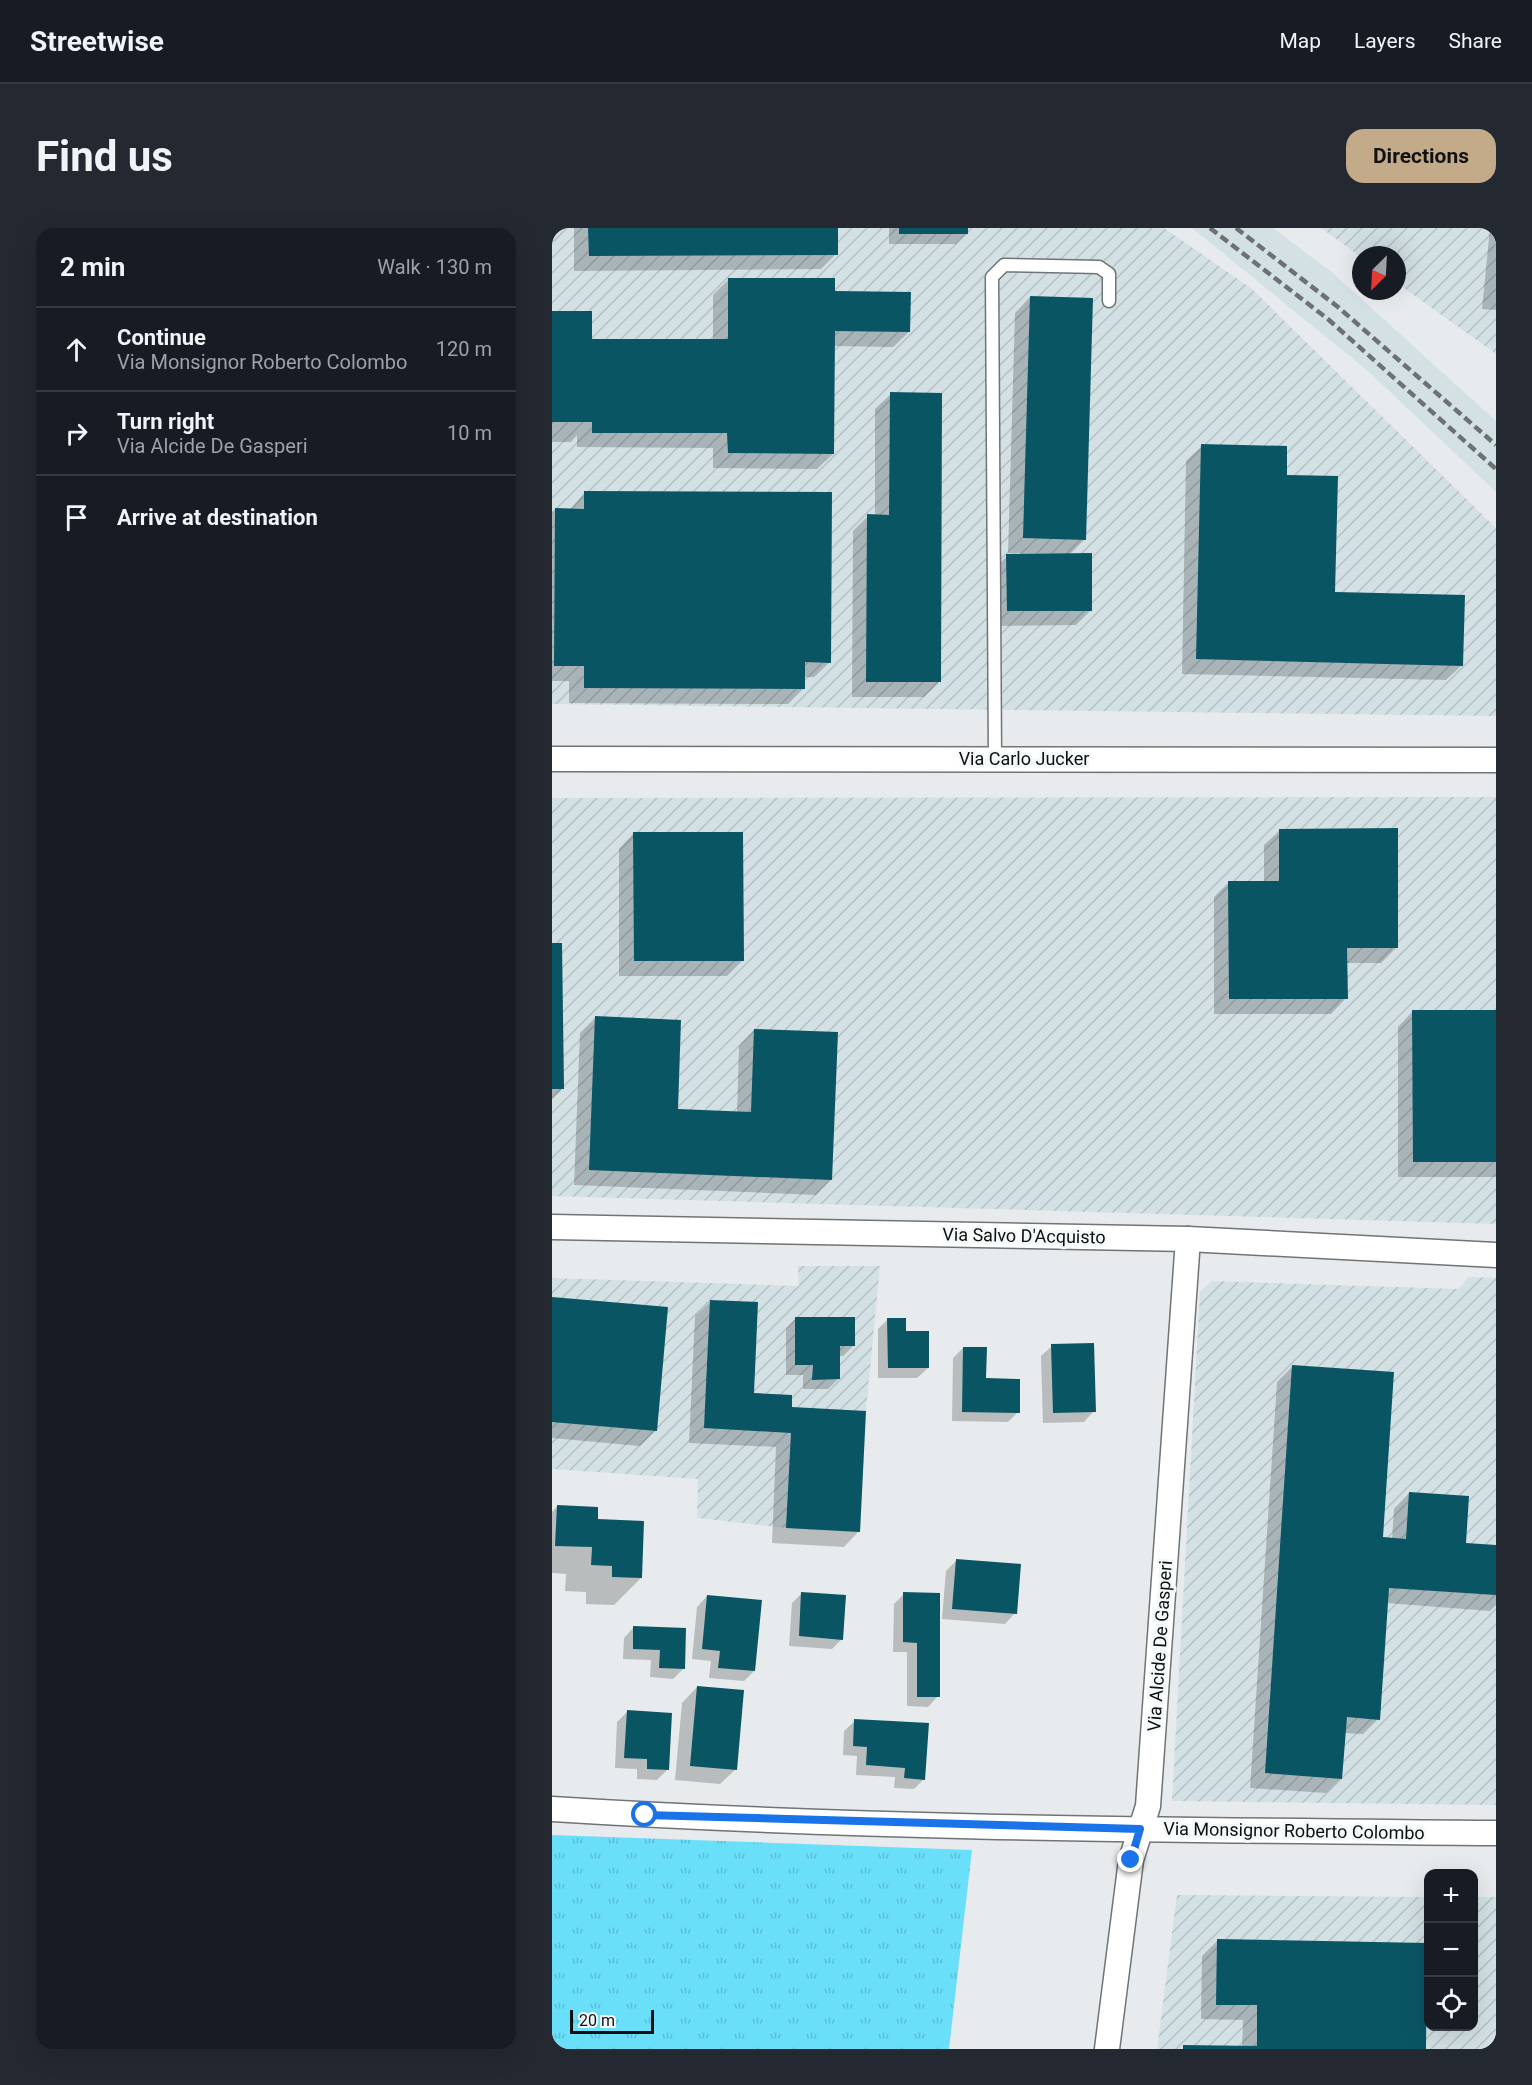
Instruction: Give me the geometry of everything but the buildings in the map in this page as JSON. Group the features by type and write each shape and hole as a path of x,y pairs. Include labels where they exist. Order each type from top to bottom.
{"street":[{"name":"Via Carlo Jucker","path":"552,759 1496,760"},
{"name":"Via Salvo D'Acquisto","path":"552,1227 1188,1239 1496,1255"},
{"name":"Via Alcide De Gasperi","path":"1107,2049 1125,1898 1134,1848 1148,1806 1188,1239"},
{"name":"Via Monsignor Roberto Colombo","path":"552,1809 670,1817 1140,1829 1496,1833"}],"lane":[{"path":"995,759 992,277 1004,266 1099,267 1110,274 1109,301"}],"shaded area":[{"path":"552,228 1164,228 1252,289 1496,528 1496,716 552,704"},
{"path":"1192,228 1273,228 1334,274 1352,290 1352,300 1363,300 1496,421 1496,492 1368,371"},
{"path":"1321,228 1496,228 1496,354 1406,289 1406,246 1352,246 1352,250"},
{"path":"1496,797 1496,1224 552,1196 552,798"},
{"path":"798,1266 880,1266 866,1411 860,1532 786,1528 697,1518 698,1479 552,1469 552,1278 799,1286"},
{"path":"1469,1277 1496,1278 1496,1805 1172,1801 1200,1292 1212,1281 1458,1289"},
{"path":"1177,1895 1424,1897 1424,2031 1478,2031 1478,1897 1496,1897 1496,2049 1157,2049"}],"green space":[{"path":"552,1835 972,1850 949,2049 552,2049"}],"railway":[{"path":"1210,228 1329,320 1496,469"},
{"path":"1236,228 1338,307 1496,445"}],"route":[{"path":"645,1815 1140,1829 1131,1860"}]}
